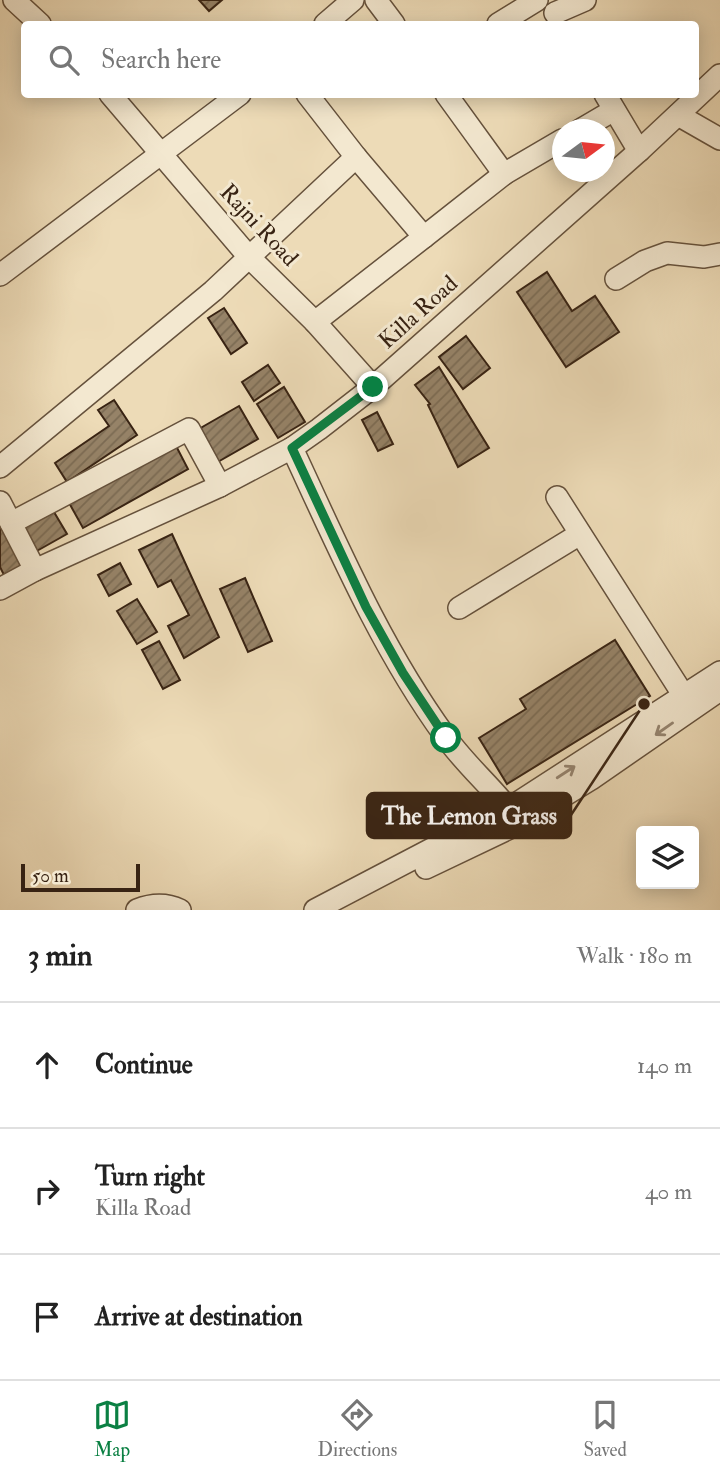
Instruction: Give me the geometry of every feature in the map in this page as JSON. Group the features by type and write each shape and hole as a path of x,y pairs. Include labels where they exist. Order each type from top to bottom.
{"street":[{"path":"14,0 37,21"},
{"path":"328,21 353,0"},
{"path":"376,0 392,21"},
{"path":"503,21 537,0"},
{"path":"554,13 585,0"},
{"name":"Killa Road","path":"699,95 720,75"},
{"name":"Rajni Road","path":"113,98 249,257 315,322 373,387"},
{"path":"0,275 235,98"},
{"path":"310,98 424,237"},
{"path":"449,98 504,174"},
{"name":"Killa Road","path":"0,589 35,570 220,486 292,448 373,387 696,98"},
{"path":"591,119 609,102 639,151"},
{"path":"678,115 720,139"},
{"path":"315,322 504,174 552,146"},
{"path":"0,467 213,291 356,157"},
{"path":"616,279 645,261 667,253 704,257 720,254"},
{"path":"11,523 189,429 220,486"},
{"path":"292,448 366,607 403,673 446,738 509,812"},
{"path":"556,497 688,703"},
{"path":"0,502 35,570"},
{"path":"459,608 580,534"},
{"path":"688,703 720,672"},
{"path":"340,910 509,812 688,703 720,691"},
{"path":"315,910 509,812"},
{"path":"137,910 148,906 169,905 180,910"}],"building":[{"path":"199,0 222,0 209,11"},
{"path":"547,272 572,311 595,296 619,332 566,367 517,292"},
{"path":"224,308 247,343 231,354 208,318"},
{"path":"466,336 490,368 463,389 439,357"},
{"path":"268,365 280,383 254,401 242,382"},
{"path":"439,367 489,448 458,467 428,405 430,404 415,385"},
{"path":"284,387 305,422 278,438 257,404"},
{"path":"114,400 137,435 67,482 55,463 109,426 98,410"},
{"path":"239,406 258,439 216,463 197,430"},
{"path":"377,412 393,444 378,451 362,420"},
{"path":"174,442 188,469 83,528 68,501"},
{"path":"51,507 67,534 35,552 20,525"},
{"path":"0,524 22,566 4,575 0,567"},
{"path":"172,534 219,637 184,658 168,626 189,615 171,580 158,587 139,550"},
{"path":"120,563 131,584 109,596 98,575"},
{"path":"245,578 272,641 248,652 220,589"},
{"path":"137,599 157,632 137,644 117,611"},
{"path":"615,640 650,696 507,784 479,738 526,709 520,699"},
{"path":"159,641 180,680 163,689 142,650"}],"place":[{"name":"The Lemon Grass","path":"644,704"}],"route":[{"path":"373,387 292,448 366,607 403,673 446,738"}]}
